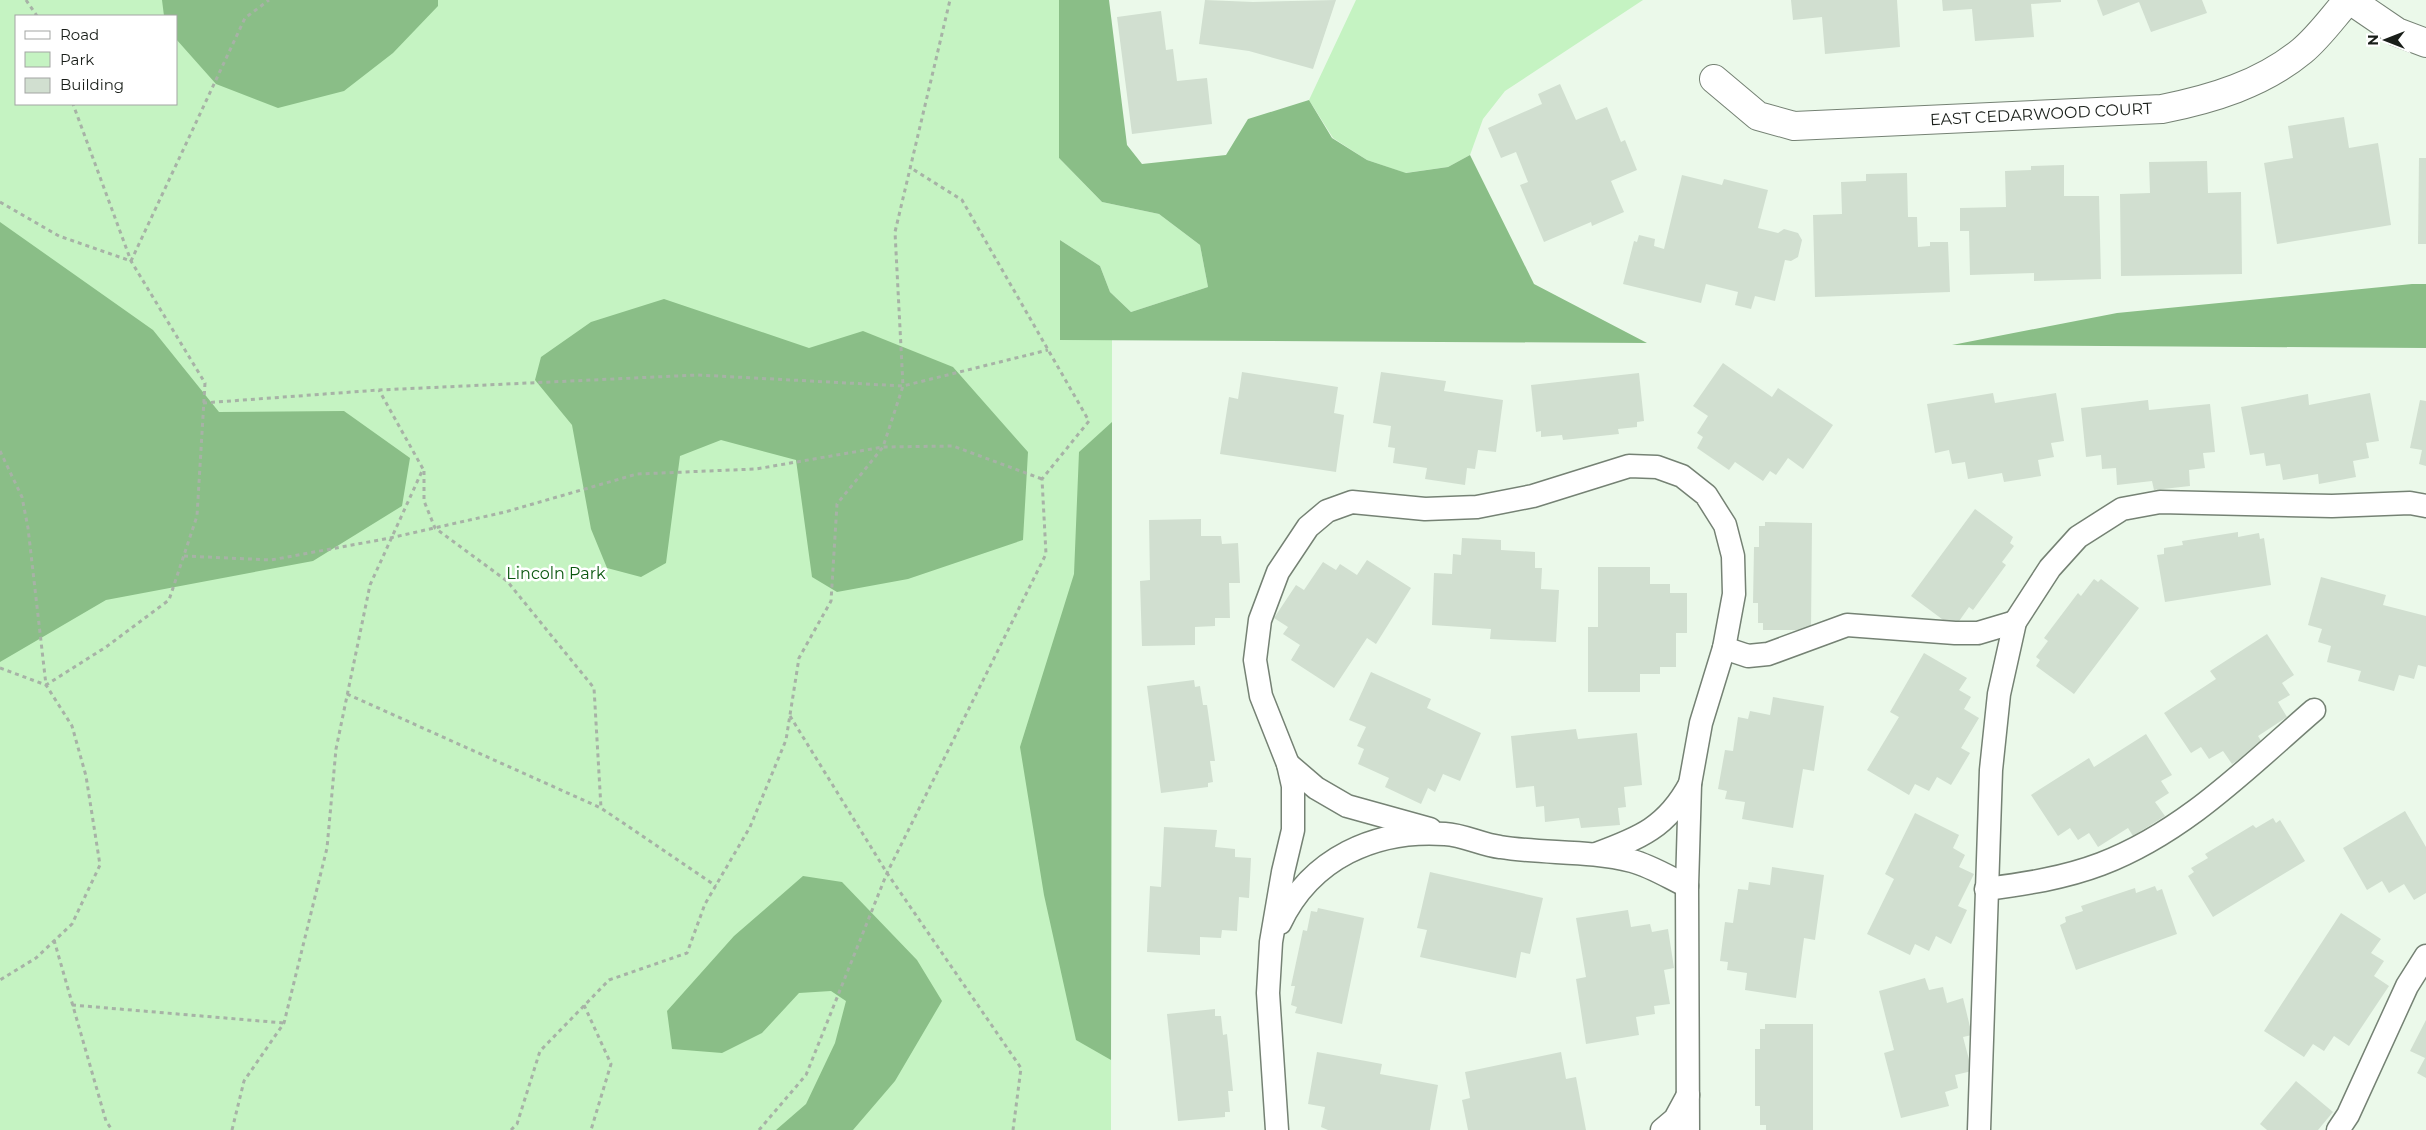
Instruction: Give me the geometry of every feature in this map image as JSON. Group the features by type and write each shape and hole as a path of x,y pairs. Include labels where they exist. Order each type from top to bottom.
{"street":[{"path":"2349,0 2397,32 2426,43"},
{"name":"EAST CEDARWOOD COURT","path":"1714,79 1758,116 1794,126 2162,109 2205,100 2264,78 2303,50 2349,0"}],"lane":[{"path":"1277,1130 1268,993 1271,942 1283,872 1293,830 1293,786 1288,764 1261,696 1255,660 1260,620 1278,572 1308,527 1327,511 1352,502 1425,510 1476,507 1533,496 1629,466 1657,467 1682,476 1706,495 1725,525 1733,556 1734,594 1724,648 1701,723 1690,784 1687,886 1688,1130"},
{"path":"1980,1130 1986,889 1994,742 1999,694 2015,622 2050,568 2078,537 2122,509 2160,502 2332,506 2410,503 2426,506"},
{"path":"1724,648 1748,656 1768,654 1847,625 1955,633 1978,632 2015,622"},
{"path":"1986,889 2042,882 2102,864 2159,836 2208,803 2314,710"},
{"path":"1288,764 1316,788 1348,806 1500,847 1596,854 1634,862 1687,886"},
{"path":"1596,854 1634,840 1667,818 1679,805 1690,784"},
{"path":"1271,942 1290,903 1311,876 1339,855 1372,842 1415,834 1447,834"},
{"path":"2338,1130 2348,1115 2407,986 2426,956"},
{"path":"1662,1130 1675,1119 1688,1094"}],"path":[{"path":"26,0 36,15"},
{"path":"131,261 245,18 269,0"},
{"path":"511,1130 517,1124 540,1051 584,1005 609,980 687,953 705,904 750,827 786,740 799,658 831,601 837,504 883,447 903,386 896,232 950,0"},
{"path":"46,685 106,647 169,600 197,516 205,383 131,261 74,105"},
{"path":"759,1130 806,1075 887,873 1046,554 1042,479 1089,421 962,200 910,168"},
{"path":"0,202 59,236 131,261"},
{"path":"203,403 379,390 698,375 903,386 1048,350"},
{"path":"379,390 424,469 424,501 435,528 507,581 594,688 601,808"},
{"path":"183,556 271,560 390,538 505,512 637,474 756,469 883,447 953,446 1042,479"},
{"path":"0,451 22,497 28,528 46,685 72,726 86,776 100,865 72,924 36,958 0,980"},
{"path":"232,1130 244,1081 284,1023 327,848 336,749 370,585 390,538 424,469"},
{"path":"0,668 46,685"},
{"path":"347,694 601,808 716,886"},
{"path":"790,716 887,873 1021,1068 1013,1130"},
{"path":"54,940 106,1121 112,1130"},
{"path":"72,1005 284,1023"},
{"path":"584,1005 610,1064 591,1130"}],"green space":[{"name":"Lincoln Park","path":"0,0 1059,0 1059,158 1102,202 1159,214 1200,245 1208,287 1131,312 1110,292 1100,266 1060,240 1060,339 1112,339 1111,1130 0,1130"},
{"path":"162,0 438,0 438,6 393,53 344,91 278,108 216,84 178,41 178,15 164,15"},
{"path":"1059,0 1109,0 1127,145 1142,164 1226,155 1248,119 1309,100 1332,138 1367,160 1406,173 1448,167 1470,155 1534,284 1647,343 1060,340 1060,240 1100,266 1110,292 1131,312 1208,287 1200,245 1159,214 1102,202 1059,158"},
{"path":"1356,0 1643,0 1505,91 1483,119 1470,155 1448,167 1405,173 1367,160 1333,138 1309,100"},
{"path":"0,222 153,330 219,412 344,411 410,458 402,506 313,561 106,600 0,662"},
{"path":"2426,284 2426,348 1952,345 2117,313"},
{"path":"664,299 809,348 863,331 953,367 1028,452 1023,540 908,579 837,592 812,577 796,460 721,440 680,456 666,563 641,577 607,568 591,529 572,425 535,380 541,357 591,322"},
{"path":"1112,422 1111,1060 1076,1040 1044,895 1020,747 1074,574 1079,452"},
{"path":"803,876 842,882 917,960 942,1001 895,1081 853,1130 776,1130 806,1104 835,1043 846,1001 831,991 799,993 762,1033 722,1053 672,1049 667,1011 734,936"}],"building":[{"path":"1205,0 1253,2 1336,0 1313,69 1249,51 1199,44"},
{"path":"1791,0 1897,0 1900,47 1825,54 1822,17 1793,20"},
{"path":"1942,0 2061,0 2061,2 2031,4 2034,37 1975,41 1972,9 1943,11"},
{"path":"2097,0 2202,0 2207,13 2151,32 2139,2 2103,16"},
{"path":"1161,11 1166,50 1173,49 1177,81 1207,78 1212,124 1132,134 1117,17"},
{"path":"1560,84 1576,120 1607,107 1621,142 1625,140 1637,170 1611,181 1624,212 1592,226 1591,222 1544,242 1520,185 1528,182 1516,152 1501,158 1488,128 1542,104 1538,94"},
{"path":"2344,117 2349,148 2378,143 2391,225 2277,244 2264,163 2293,158 2288,126"},
{"path":"2419,158 2426,158 2426,244 2418,244"},
{"path":"2207,161 2208,193 2241,192 2242,274 2121,276 2120,194 2150,193 2149,162"},
{"path":"2064,165 2064,196 2099,196 2101,279 2034,281 2034,273 1970,275 1969,231 1960,231 1960,208 2006,207 2005,171 2031,170 2031,166"},
{"path":"1907,173 1908,217 1917,217 1918,247 1930,246 1930,242 1948,242 1950,292 1815,297 1813,215 1842,214 1841,182 1866,181 1866,174"},
{"path":"1682,175 1722,185 1724,179 1768,190 1758,228 1778,233 1784,229 1798,233 1802,240 1798,257 1791,261 1785,260 1775,301 1755,296 1751,309 1735,305 1738,292 1706,284 1701,303 1623,284 1634,241 1637,242 1639,235 1655,239 1654,246 1664,249"},
{"path":"1723,363 1772,397 1778,388 1833,425 1803,469 1788,458 1776,475 1770,471 1763,481 1735,462 1729,470 1697,448 1703,437 1697,433 1708,416 1693,406"},
{"path":"1242,372 1338,387 1334,413 1344,415 1336,472 1220,454 1229,397 1238,399"},
{"path":"1381,372 1446,381 1444,391 1503,400 1496,452 1478,450 1475,469 1467,468 1465,485 1425,479 1427,468 1393,463 1395,448 1388,447 1391,426 1373,423"},
{"path":"1639,373 1644,421 1637,422 1637,427 1618,429 1619,434 1563,440 1562,435 1541,437 1541,431 1536,432 1531,385"},
{"path":"1993,393 1995,403 2056,393 2064,441 2051,443 2054,457 2038,460 2041,476 2004,482 2002,473 1968,479 1965,462 1952,464 1949,450 1935,453 1927,404"},
{"path":"2370,393 2379,441 2366,443 2369,458 2353,461 2356,477 2319,484 2318,474 2283,480 2280,464 2266,466 2264,453 2250,455 2241,407 2308,394 2309,405"},
{"path":"2148,400 2149,410 2210,404 2215,452 2203,453 2205,468 2189,470 2190,486 2154,490 2152,481 2117,485 2116,468 2102,469 2101,455 2086,457 2081,408"},
{"path":"2420,400 2426,401 2426,466 2419,464 2422,450 2410,448"},
{"path":"1975,509 2013,537 2010,543 2014,546 2002,562 2006,565 1973,610 1969,607 1957,624 1952,621 1950,625 1911,596"},
{"path":"1201,519 1201,536 1221,536 1222,544 1238,543 1240,583 1229,583 1230,618 1215,618 1215,626 1195,627 1195,645 1142,646 1140,581 1150,580 1149,520"},
{"path":"1765,522 1812,523 1811,630 1763,630 1763,623 1758,623 1758,603 1753,603 1754,547 1759,547 1759,526 1765,526"},
{"path":"2238,532 2238,537 2259,533 2260,539 2264,538 2271,585 2165,602 2157,555 2164,554 2164,548 2183,545 2182,541"},
{"path":"1462,538 1501,540 1501,550 1535,552 1535,568 1542,568 1541,589 1559,590 1556,642 1490,639 1491,629 1432,625 1434,573 1452,574 1453,554 1461,555"},
{"path":"1367,560 1411,588 1376,644 1367,638 1334,688 1291,660 1300,645 1283,634 1288,627 1274,618 1296,585 1304,590 1323,562 1336,570 1340,564 1357,575"},
{"path":"1598,567 1650,567 1650,584 1670,584 1670,593 1687,593 1687,633 1676,633 1676,667 1660,667 1660,674 1640,674 1640,692 1588,692 1588,627 1598,627"},
{"path":"2321,577 2386,595 2383,605 2426,616 2426,667 2418,665 2414,679 2399,675 2394,691 2358,681 2361,671 2327,662 2331,646 2318,642 2322,629 2308,625"},
{"path":"2094,579 2098,582 2101,579 2139,608 2074,694 2036,666 2040,660 2036,657 2048,641 2044,638 2078,593 2081,596"},
{"path":"2267,634 2294,675 2282,683 2290,695 2278,702 2287,717 2258,736 2263,744 2232,764 2223,751 2209,759 2201,747 2191,753 2164,713 2216,679 2210,671"},
{"path":"1924,653 1967,678 1959,690 1971,697 1964,709 1979,718 1961,748 1970,753 1951,785 1937,777 1929,791 1915,784 1909,795 1867,770 1899,717 1890,712"},
{"path":"1371,672 1431,699 1427,708 1481,733 1460,781 1443,774 1435,792 1428,788 1421,804 1385,787 1389,778 1358,764 1364,749 1357,746 1366,727 1349,720"},
{"path":"1194,680 1195,687 1200,686 1203,705 1207,705 1215,761 1210,761 1213,782 1208,783 1208,787 1161,793 1147,686"},
{"path":"1773,697 1824,706 1814,771 1803,769 1793,828 1742,819 1745,802 1725,799 1727,791 1718,789 1725,750 1733,751 1738,717 1748,719 1750,711 1770,715"},
{"path":"1576,729 1578,739 1637,733 1642,785 1624,787 1626,807 1618,808 1620,825 1581,828 1579,818 1545,822 1544,806 1536,807 1534,786 1516,788 1511,736"},
{"path":"2146,734 2172,775 2161,781 2169,793 2155,802 2165,816 2133,836 2128,828 2098,847 2089,833 2078,840 2070,828 2058,836 2031,795 2089,758 2094,767"},
{"path":"2405,811 2426,847 2426,893 2414,900 2404,884 2389,893 2382,881 2367,890 2343,848"},
{"path":"1915,813 1959,835 1953,848 1965,855 1959,867 1974,874 1958,906 1967,910 1951,944 1936,936 1929,951 1915,944 1910,955 1867,934 1894,879 1885,874"},
{"path":"2273,818 2276,823 2280,820 2305,861 2213,917 2188,876 2194,872 2191,868 2208,858 2205,854 2253,825 2256,828"},
{"path":"1164,827 1217,830 1215,847 1235,849 1235,857 1251,858 1249,898 1239,897 1237,931 1222,930 1221,938 1200,937 1200,955 1147,952 1150,886 1161,887"},
{"path":"1772,867 1824,875 1815,940 1804,938 1796,998 1745,990 1747,973 1727,970 1728,962 1720,961 1725,922 1733,923 1738,889 1748,890 1749,882 1770,885"},
{"path":"1430,872 1543,898 1530,954 1521,952 1516,978 1420,957 1427,930 1417,928"},
{"path":"2155,886 2157,891 2162,889 2177,934 2076,970 2060,925 2066,922 2065,917 2083,911 2081,906 2135,888 2136,893"},
{"path":"1318,908 1364,918 1342,1024 1295,1013 1297,1007 1291,1005 1295,986 1291,986 1303,930 1307,931 1311,911 1317,912"},
{"path":"1628,910 1631,927 1650,924 1652,932 1668,929 1674,968 1664,970 1670,1004 1654,1006 1655,1014 1636,1017 1639,1035 1586,1044 1576,979 1586,977 1576,918"},
{"path":"2341,913 2381,939 2371,953 2384,961 2374,976 2389,986 2349,1046 2334,1036 2324,1051 2313,1044 2304,1057 2264,1031"},
{"path":"1925,978 1929,990 1943,987 1947,1003 1963,998 1972,1035 1963,1037 1972,1071 1955,1075 1958,1088 1945,1092 1949,1106 1901,1118 1884,1053 1894,1050 1879,991"},
{"path":"1215,1009 1215,1016 1221,1016 1223,1035 1227,1034 1233,1091 1228,1091 1230,1112 1225,1112 1225,1117 1178,1121 1167,1014"},
{"path":"2426,1020 2426,1078 2417,1073 2425,1058 2410,1051"},
{"path":"1765,1024 1813,1024 1813,1130 1766,1130 1766,1125 1760,1125 1760,1106 1755,1106 1755,1049 1760,1049 1760,1029 1765,1029"},
{"path":"1317,1052 1382,1064 1380,1074 1438,1085 1430,1130 1328,1130 1321,1127 1325,1107 1308,1104"},
{"path":"1561,1052 1566,1079 1576,1077 1586,1130 1468,1130 1462,1100 1470,1098 1465,1072"},
{"path":"2296,1081 2333,1112 2318,1130 2267,1130 2260,1124"}]}
